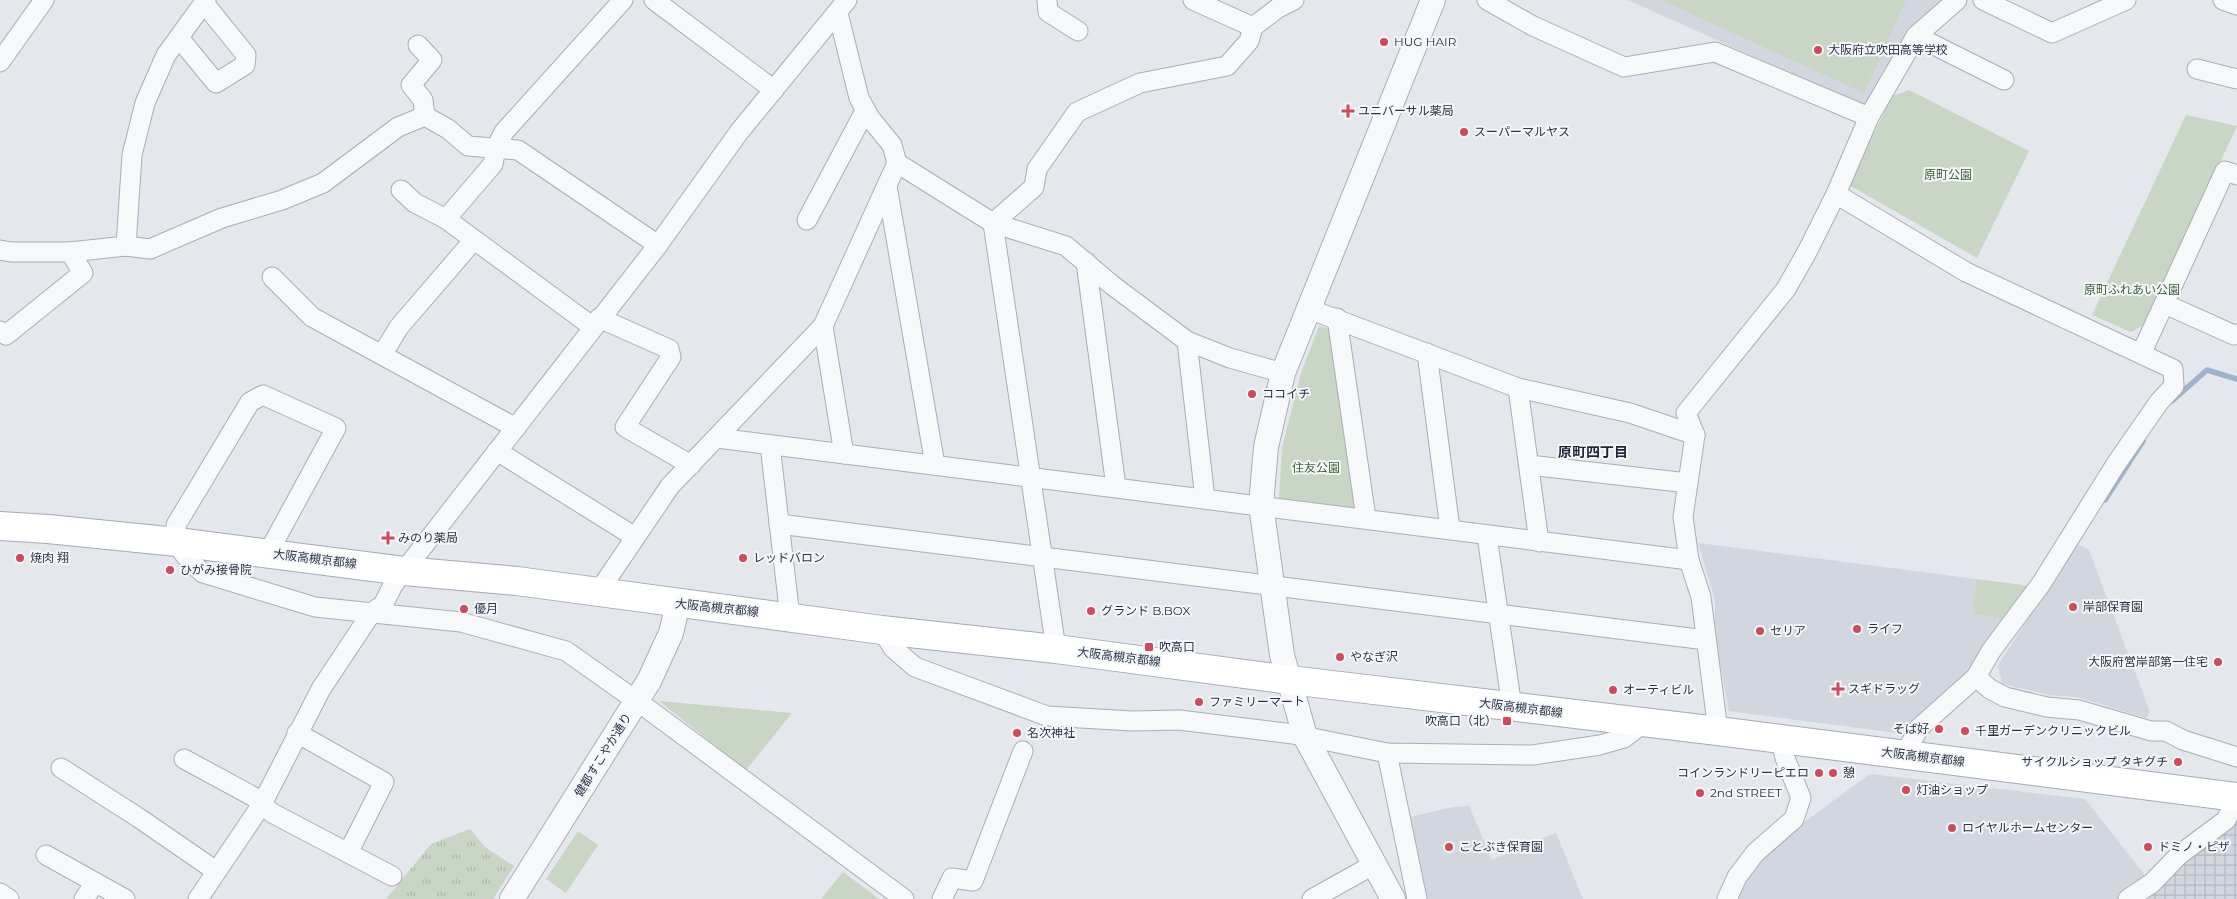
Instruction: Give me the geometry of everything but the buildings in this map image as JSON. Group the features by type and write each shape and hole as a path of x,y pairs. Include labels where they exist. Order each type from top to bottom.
{"main road":[{"name":"大阪高槻京都線","path":"5,521 404,571 517,581 597,594 882,630 1056,649 1290,680 1718,731 2237,797"}],"street":[{"path":"0,62 44,0"},
{"path":"446,219 492,164 496,148 504,132 623,0"},
{"path":"654,0 774,90"},
{"path":"1193,0 1253,28"},
{"path":"994,223 1034,187 1037,169 1077,112 1140,83 1227,66 1249,41 1253,28 1278,8 1294,0"},
{"path":"1393,899 1305,736 1282,655 1261,505 1266,447 1283,372 1433,0"},
{"path":"1487,0 1533,26 1624,67 1715,52 1869,117"},
{"path":"1718,731 1702,597 1689,560 1683,518 1695,435 1686,413 1786,289 1808,252 1836,194 1869,117 1916,36 1957,0"},
{"path":"1984,0 2052,33 2126,0"},
{"path":"2223,0 2237,5"},
{"path":"126,246 132,155 145,103 166,55 178,38 205,2 246,55 245,65 216,83 178,38"},
{"path":"198,899 262,804 320,689 372,612 383,605 393,585 658,245 739,132 843,6"},
{"path":"597,594 670,486 823,326 897,163 892,145 865,111 855,85 843,6"},
{"path":"1045,12 1078,31"},
{"path":"1916,36 2004,80"},
{"path":"418,45 432,60 411,85 423,100 425,116"},
{"path":"2197,69 2237,79"},
{"path":"808,220 865,111"},
{"path":"425,116 448,130 468,146 518,150 658,245"},
{"path":"0,250 11,252 70,252 126,246 150,249 222,218 282,200 323,183 398,127 425,116"},
{"path":"897,163 994,223 1066,246 1112,285 1187,340 1230,358 1283,372"},
{"path":"2141,354 2226,171 2237,175"},
{"path":"887,186 935,465"},
{"path":"401,190 415,203 446,219 473,240 596,323 669,349 671,357 625,427 691,465"},
{"path":"1836,194 1966,272 2173,369 2174,386 2159,402 2116,464 2041,584 1991,651 1976,677 1919,728 1904,755"},
{"path":"994,223 1056,649"},
{"path":"382,356 399,327 473,240"},
{"path":"0,332 6,335 83,274 70,252"},
{"path":"1086,262 1116,487"},
{"path":"272,277 312,317 516,428"},
{"path":"2165,304 2236,332"},
{"path":"1309,309 1518,388 1630,412 1695,435"},
{"path":"1337,318 1366,518"},
{"path":"823,326 844,454"},
{"path":"1187,340 1205,498"},
{"path":"1427,353 1450,529"},
{"path":"1518,388 1539,542"},
{"path":"268,553 336,428 263,395 250,402 176,525 177,542 188,560 203,573 316,607 461,622 566,652 637,701 904,899"},
{"path":"717,438 1689,560"},
{"path":"770,445 790,617"},
{"path":"497,451 635,537"},
{"path":"1529,465 1688,483"},
{"path":"780,524 1706,640"},
{"path":"1487,536 1500,614 1512,707"},
{"name":"健都すこやか通り","path":"512,899 649,681 671,633 678,604"},
{"path":"882,630 892,648 915,666 1047,716 1179,720 1305,736 1387,753 1533,755 1600,745 1624,738 1645,722"},
{"path":"1976,677 1990,689 2005,697 2047,707 2079,710 2151,731 2166,731 2183,740 2237,758"},
{"path":"297,733 384,782 348,853"},
{"path":"1727,899 1737,877 1755,853 1794,819 1800,798 1785,758 1781,740"},
{"path":"942,899 952,878 973,880 1023,751"},
{"path":"1387,753 1418,899"},
{"path":"184,759 254,797 272,813 392,876"},
{"path":"61,768 139,818 216,871"},
{"path":"2128,899 2152,883 2179,855 2226,820 2237,797"},
{"path":"46,854 89,891 125,899"},
{"path":"1312,899 1373,865"},
{"path":"0,893 9,899"}],"shaded area":[{"name":"大阪府立吹田高等学校","path":"1628,0 1943,0 1909,32 1884,69 1866,107"},
{"name":"ライフ","path":"1698,543 1976,579 1973,614 2007,619 1978,664 1904,734 1729,711 1715,639 1715,600"},
{"name":"岸部保育園","path":"2078,544 2089,550 2150,712 2146,718 2077,697 2050,695 2002,684 1998,665"},
{"name":"ロイヤルホームセンター","path":"1870,774 2085,799 2148,879 2118,899 1731,899 1758,856"},
{"name":"ことぶき保育園","path":"1469,806 1492,860 1556,833 1583,899 1425,899 1406,818 1453,807"},
{"path":"2237,819 2237,899 2140,899 2181,860"}],"green space":[{"name":"大阪府立吹田高等学校","path":"1661,0 1906,0 1864,93"},
{"name":"原町公園","path":"1909,90 2029,151 1977,258 1849,185 1892,96"},
{"name":"原町ふれあい公園","path":"2186,115 2237,126 2144,325 2131,332 2092,315"},
{"name":"住友公園","path":"1319,326 1332,330 1357,504 1352,509 1279,498 1282,448 1301,373"},
{"path":"1976,579 2031,586 2007,619 1973,614"},
{"path":"659,701 792,713 746,770"},
{"path":"470,829 485,847 514,866 493,899 386,899 431,844"},
{"path":"578,831 598,845 566,893 546,879"},
{"path":"843,872 879,899 821,899"}],"waterway":[{"path":"2172,401 2207,370 2237,379"},
{"path":"2105,500 2143,441"}],"place":[{"name":"HUG HAIR","path":"1384,42"},
{"name":"大阪府立吹田高等学校","path":"1818,50"},
{"name":"ユニバーサル薬局","path":"1348,111"},
{"name":"スーパーマルヤス","path":"1464,132"},
{"name":"ココイチ","path":"1252,394"},
{"name":"みのり薬局","path":"388,538"},
{"name":"焼肉 翔","path":"20,558"},
{"name":"レッドバロン","path":"743,558"},
{"name":"ひがみ接骨院","path":"170,570"},
{"name":"岸部保育園","path":"2073,607"},
{"name":"優月","path":"464,609"},
{"name":"グランド B.BOX","path":"1091,611"},
{"name":"ライフ","path":"1857,629"},
{"name":"セリア","path":"1760,631"},
{"name":"吹高口","path":"1149,647"},
{"name":"やなぎ沢","path":"1340,657"},
{"name":"大阪府営岸部第一住宅","path":"2218,662"},
{"name":"スギドラッグ","path":"1838,689"},
{"name":"オーティビル","path":"1613,690"},
{"name":"ファミリーマート","path":"1199,702"},
{"name":"吹高口（北）","path":"1507,721"},
{"name":"そば好","path":"1939,729"},
{"name":"千里ガーデンクリニックビル","path":"1965,731"},
{"name":"名次神社","path":"1017,733"},
{"name":"サイクルショップ タキグチ","path":"2178,762"},
{"name":"コインランドリーピエロ","path":"1819,773"},
{"name":"憩","path":"1833,773"},
{"name":"灯油ショップ","path":"1906,790"},
{"name":"2nd STREET","path":"1700,793"},
{"name":"ロイヤルホームセンター","path":"1952,828"},
{"name":"ことぶき保育園","path":"1449,847"},
{"name":"ドミノ・ピザ","path":"2148,847"}],"district":[{"name":"原町四丁目","path":"1593,452"}]}
